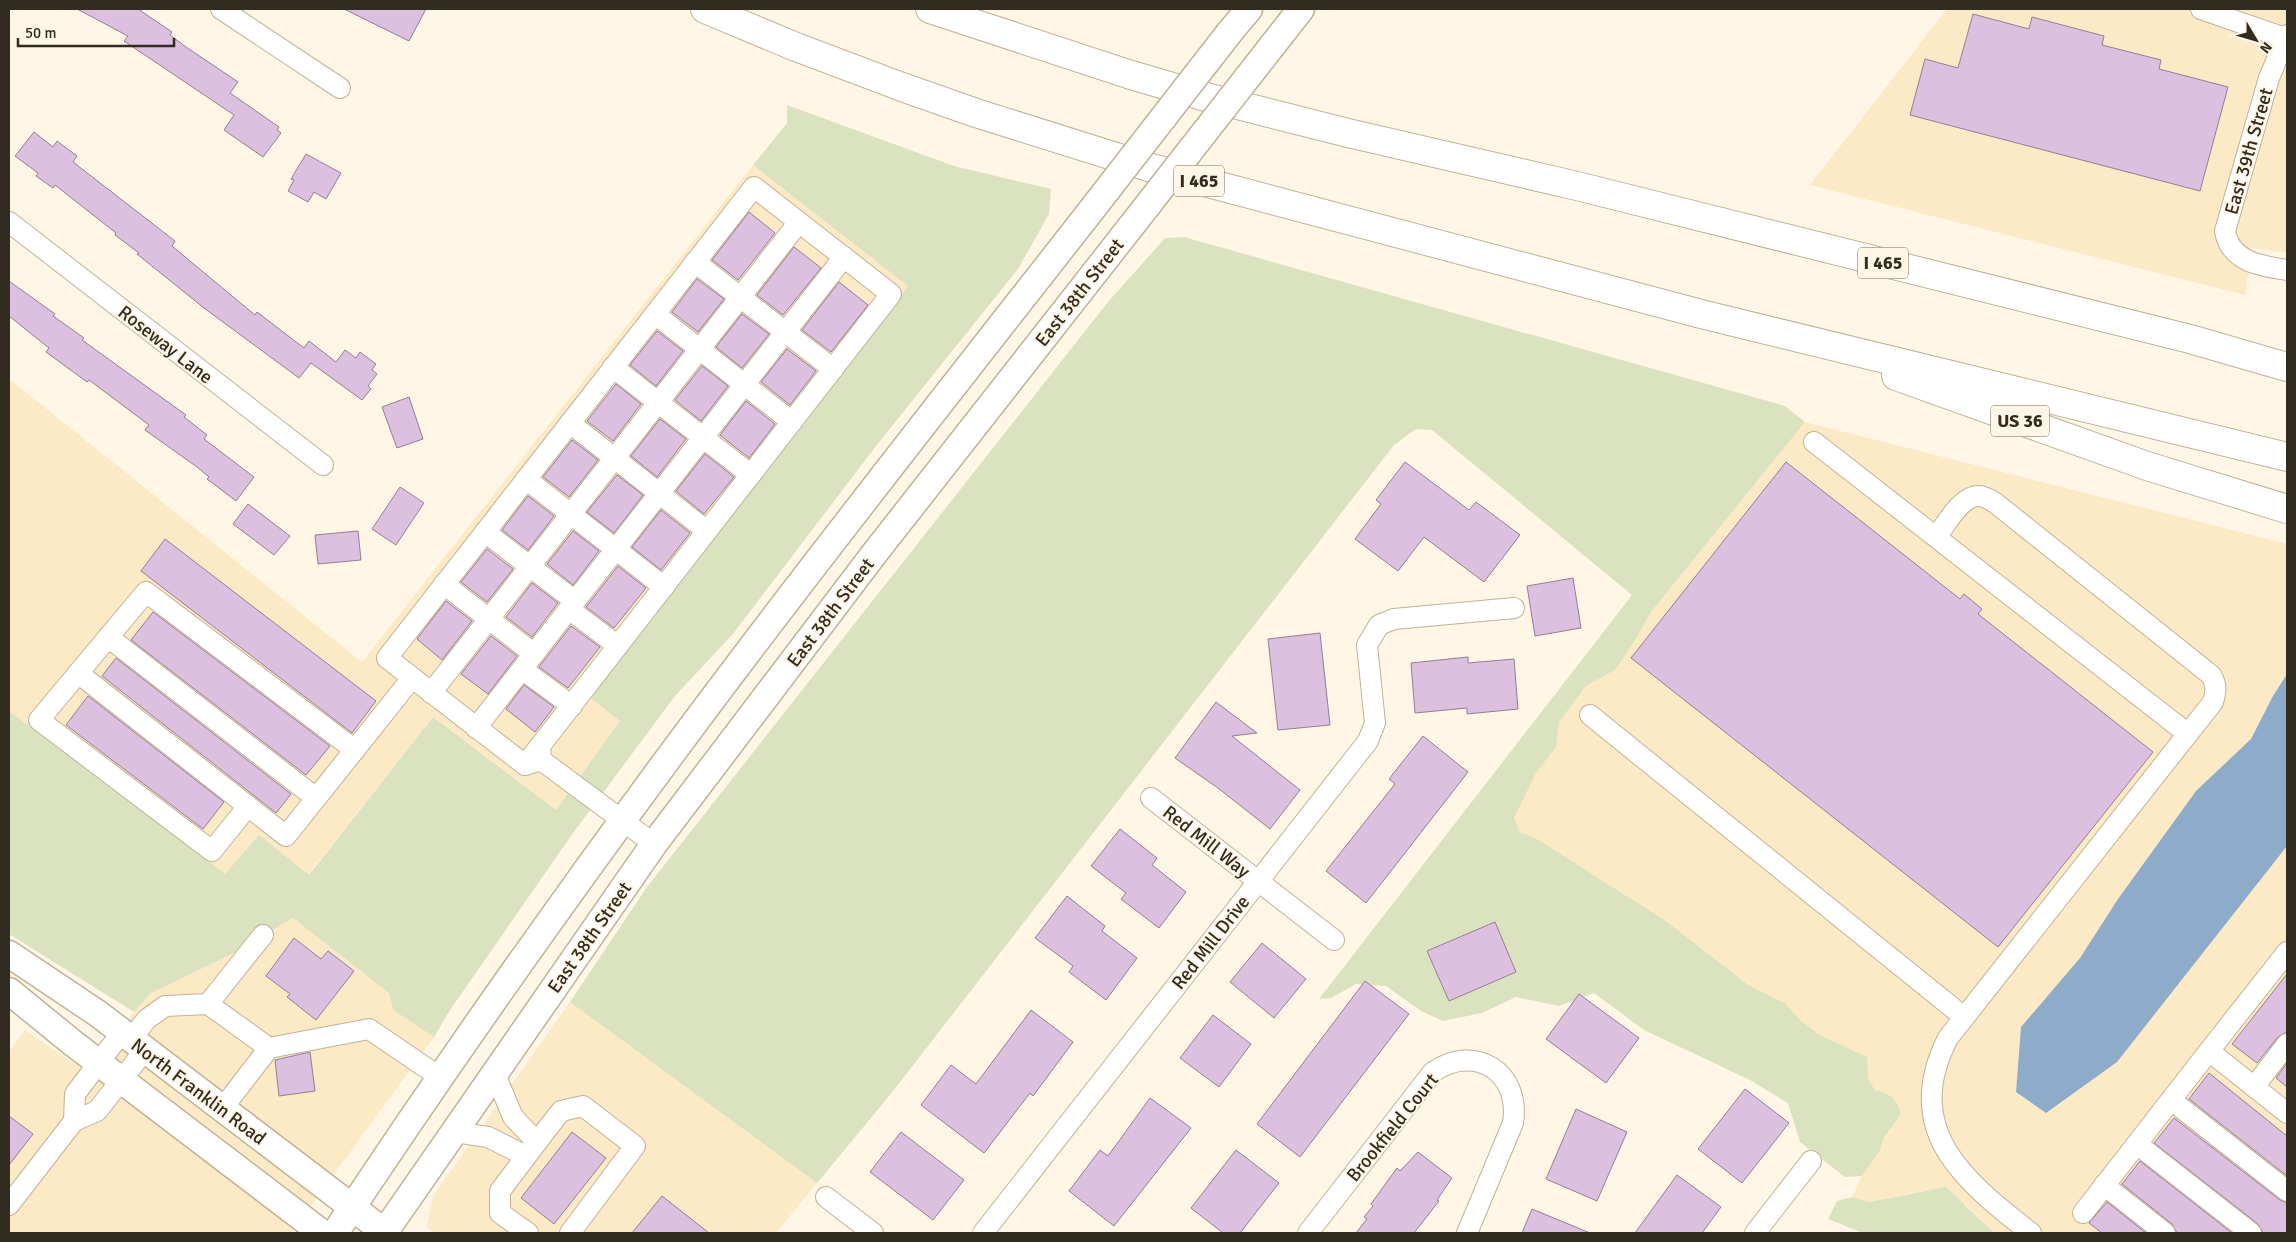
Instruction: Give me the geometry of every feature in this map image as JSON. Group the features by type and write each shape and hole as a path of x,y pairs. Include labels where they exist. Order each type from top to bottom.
{"highway":[{"name":"I 465","path":"705,9 796,47 902,87 993,119 1148,167 1705,315 2287,457"},
{"name":"I 465","path":"930,9 1128,74 1206,97 1348,133 1577,186 2190,339 2287,366"},
{"name":"US 36","path":"1756,326 2147,466 2287,508"},
{"path":"2190,339 2287,357"}],"main road":[{"path":"335,1233 622,821 800,584 1249,9"},
{"name":"East 38th Street","path":"385,1233 654,844 874,554 1301,9"},
{"name":"North Franklin Road","path":"9,954 132,1040 385,1233"},
{"name":"North Franklin Road","path":"9,991 99,1063 322,1233"}],"street":[{"path":"221,9 340,88"},
{"path":"2201,9 2286,37"},
{"name":"East 39th Street","path":"2286,37 2281,61 2226,224 2226,240 2232,250 2247,261 2287,270"},
{"path":"535,757 618,646 891,294 754,186 386,658 476,728 535,757 654,844"},
{"name":"Roseway Lane","path":"9,222 323,465"},
{"path":"430,692 799,222"},
{"path":"476,728 844,258"},
{"path":"696,262 833,369"},
{"path":"654,314 792,422"},
{"path":"613,367 751,475"},
{"path":"570,423 707,531"},
{"path":"1814,442 2188,734"},
{"path":"526,479 664,587"},
{"path":"1936,537 1961,505 1970,497 1980,496 1994,502 2211,675 2215,682 2213,702 1948,1038 1934,1070 1930,1092 1932,1111 1938,1134 1952,1161 1968,1180 2031,1233"},
{"path":"485,532 530,566 618,646"},
{"path":"444,584 488,619 572,706"},
{"path":"248,806 212,851 39,720 146,592 355,750"},
{"name":"Red Mill Drive","path":"983,1233 1372,734 1375,723 1367,645 1374,631 1383,622 1394,619 1514,608"},
{"path":"108,637 316,798"},
{"path":"78,672 286,836 412,678"},
{"path":"1590,715 1964,1017"},
{"name":"Red Mill Way","path":"1151,798 1334,940"},
{"path":"208,1004 263,935"},
{"path":"2083,1213 2287,952"},
{"path":"9,1205 74,1121 97,1111 122,1080 132,1040 147,1018 165,1006 208,1004 269,1048"},
{"path":"222,1109 269,1048 370,1030 442,1078"},
{"path":"74,1121 75,1094 99,1063 132,1040"},
{"path":"2254,1086 2287,1044"},
{"path":"2209,1051 2287,1113"},
{"name":"Brookfield Court","path":"1308,1233 1433,1072 1443,1066 1467,1060 1484,1063 1499,1073 1508,1085 1515,1108 1512,1123 1467,1233"},
{"path":"495,1074 513,1117 531,1149"},
{"path":"2171,1100 2287,1191"},
{"path":"528,1233 500,1213 500,1191 561,1111 583,1106 635,1146 570,1233"},
{"path":"455,1132 488,1137 531,1149"},
{"path":"2137,1144 2251,1233"},
{"path":"1755,1233 1811,1161"},
{"path":"2104,1185 2165,1233"},
{"path":"826,1197 873,1233"}],"shaded area":[{"path":"1947,9 2287,9 2287,253 2252,248 2245,295 1810,185"},
{"path":"753,165 909,285 589,696 620,721 556,810 433,717 308,875 225,875 9,711 9,379 362,662"},
{"path":"1805,422 2287,544 2287,1233 1994,1233 1966,1205 1921,1191 1869,1202 1852,1197 1862,1176 1879,1154 1884,1139 1901,1114 1886,1093 1875,1090 1868,1079 1866,1057 1818,1034 1799,1019 1786,1004 1747,984 1666,921 1537,839 1520,832 1514,818 1536,773 1556,747 1559,722 1586,686 1615,670 1633,644 1651,612"},
{"path":"293,918 389,993 393,1010 434,1037 291,1233 9,1233 9,1052 25,1030 83,1070 151,993 232,954"},
{"path":"570,1002 817,1183 776,1233 435,1233 427,1227 433,1196"}],"green space":[{"path":"787,105 954,166 1051,189 1049,214 1018,269 876,446 732,635 675,696 573,833 450,1010 434,1037 393,1010 389,993 293,918 232,954 151,993 134,1012 9,934 9,711 225,874 259,835 309,875 433,717 556,810 620,721 588,696 908,286 753,165 787,123"},
{"path":"1184,237 1785,406 1805,422 1651,612 1633,644 1615,670 1586,686 1559,722 1556,747 1536,773 1514,818 1520,832 1537,839 1666,921 1747,984 1786,1004 1799,1019 1818,1034 1867,1057 1868,1079 1875,1090 1885,1093 1892,1098 1901,1114 1884,1138 1879,1153 1862,1176 1845,1177 1800,1142 1788,1103 1750,1080 1644,1030 1594,993 1559,1006 1516,997 1482,1013 1443,1021 1421,1011 1386,986 1356,984 1331,998 1319,999 1632,595 1432,430 1416,429 1394,445 890,1095 817,1183 570,1002 647,887 1108,302 1165,238"},
{"path":"1946,1187 1994,1233 1863,1233 1828,1219 1837,1201 1852,1197 1869,1202"}],"water":[{"path":"2287,674 2287,846 2117,1062 2046,1113 2016,1092 2021,1027 2080,958 2118,899 2196,791 2251,739 2273,696"}],"building":[{"path":"77,9 138,9 172,32 170,35 186,47 238,82 230,93 279,127 277,130 281,133 263,157 224,130 234,115 124,41 128,36"},
{"path":"344,9 426,9 409,41"},
{"path":"1973,14 2029,29 2032,17 2104,36 2102,45 2161,60 2159,69 2228,87 2200,191 1910,115 1925,59 1958,68"},
{"path":"34,132 53,147 57,141 77,156 73,162 175,241 172,246 255,315 257,312 304,348 309,341 336,362 345,350 356,358 360,352 376,364 372,370 377,374 368,386 371,389 362,400 311,363 299,378 204,308 137,254 139,253 115,235 116,233 55,185 53,188 36,176 38,173 15,156"},
{"path":"306,154 341,173 326,199 314,192 308,202 288,191 294,180 291,179"},
{"path":"749,212 775,233 738,280 712,260"},
{"path":"794,247 821,268 783,315 757,295"},
{"path":"697,279 724,299 698,332 672,312"},
{"path":"9,281 55,314 53,316 84,338 82,340 186,415 184,417 207,435 204,439 254,477 236,501 207,479 209,477 197,467 145,430 149,425 89,380 87,382 46,352 49,348 9,316"},
{"path":"839,282 868,305 831,352 802,330"},
{"path":"742,314 769,334 742,368 716,347"},
{"path":"657,331 683,351 656,386 630,365"},
{"path":"787,349 816,371 790,405 761,382"},
{"path":"702,366 728,386 701,421 675,400"},
{"path":"616,384 641,404 613,441 587,421"},
{"path":"409,397 423,439 397,448 382,407"},
{"path":"746,401 775,424 749,458 720,435"},
{"path":"660,419 686,439 657,477 631,456"},
{"path":"572,440 598,460 569,497 543,477"},
{"path":"705,454 734,477 704,514 676,491"},
{"path":"1405,462 1469,510 1476,502 1520,535 1484,582 1424,537 1398,571 1355,539 1381,504 1376,500"},
{"path":"1786,462 1960,599 1964,594 1982,609 1978,614 2153,752 1998,947 1631,658"},
{"path":"617,475 643,495 614,533 587,512"},
{"path":"400,487 424,503 396,545 372,529"},
{"path":"528,496 554,516 528,550 502,530"},
{"path":"248,504 290,536 274,555 233,524"},
{"path":"661,510 690,533 661,570 632,547"},
{"path":"358,531 361,560 318,564 315,535"},
{"path":"573,531 599,551 573,585 547,564"},
{"path":"165,539 376,701 352,733 141,571"},
{"path":"487,549 513,569 487,602 461,582"},
{"path":"618,566 646,588 614,628 586,607"},
{"path":"1573,578 1581,628 1535,636 1527,586"},
{"path":"532,583 558,603 532,637 506,617"},
{"path":"446,601 472,621 442,660 417,639"},
{"path":"153,612 330,746 306,775 131,640"},
{"path":"571,626 600,647 568,688 539,667"},
{"path":"1320,633 1330,725 1278,730 1268,639"},
{"path":"491,636 517,656 488,694 461,674"},
{"path":"1468,657 1468,663 1514,659 1518,709 1467,714 1467,708 1415,713 1411,663"},
{"path":"116,658 291,794 276,813 102,676"},
{"path":"524,685 554,707 535,732 506,709"},
{"path":"88,696 224,802 203,829 66,725"},
{"path":"1216,702 1257,733 1232,736 1300,790 1270,829 1218,788 1175,758"},
{"path":"1423,736 1468,772 1366,903 1326,871 1395,784 1389,779"},
{"path":"1120,829 1157,858 1152,865 1186,892 1159,928 1121,899 1126,893 1091,866"},
{"path":"1067,896 1105,926 1102,931 1137,958 1106,1000 1069,972 1073,966 1035,938"},
{"path":"1495,922 1516,972 1449,1001 1427,951"},
{"path":"294,938 321,959 328,951 354,971 316,1020 287,997 290,994 266,976"},
{"path":"1262,943 1306,979 1274,1018 1230,982"},
{"path":"2287,974 2287,1032 2278,1037 2257,1063 2232,1044"},
{"path":"1365,981 1409,1014 1300,1157 1257,1124"},
{"path":"1579,994 1639,1038 1606,1083 1546,1039"},
{"path":"1031,1010 1073,1042 1033,1096 1030,1093 984,1153 921,1105 951,1065 976,1084"},
{"path":"1213,1015 1251,1044 1219,1087 1180,1058"},
{"path":"310,1052 315,1091 279,1096 275,1060"},
{"path":"2287,1063 2287,1087 2276,1078"},
{"path":"2209,1073 2287,1136 2287,1176 2189,1099"},
{"path":"1745,1089 1789,1123 1742,1183 1698,1149"},
{"path":"1150,1098 1191,1128 1114,1226 1069,1191 1100,1150 1108,1156"},
{"path":"1576,1109 1627,1132 1597,1201 1546,1179"},
{"path":"9,1116 33,1134 9,1165"},
{"path":"2174,1118 2280,1200 2287,1203 2287,1233 2263,1233 2258,1224 2154,1143"},
{"path":"572,1132 606,1158 554,1224 521,1198"},
{"path":"901,1132 964,1180 933,1220 870,1172"},
{"path":"1236,1150 1279,1183 1240,1233 1223,1233 1191,1208"},
{"path":"1418,1152 1452,1178 1437,1200 1439,1201 1414,1233 1356,1233 1367,1219 1364,1217 1373,1206 1371,1204 1397,1168 1400,1171"},
{"path":"2140,1161 2232,1233 2177,1233 2172,1224 2122,1184"},
{"path":"1677,1175 1721,1207 1702,1233 1635,1233"},
{"path":"662,1196 709,1233 632,1233"},
{"path":"2107,1202 2146,1233 2102,1233 2089,1223"},
{"path":"1532,1209 1590,1233 1522,1233"}]}
